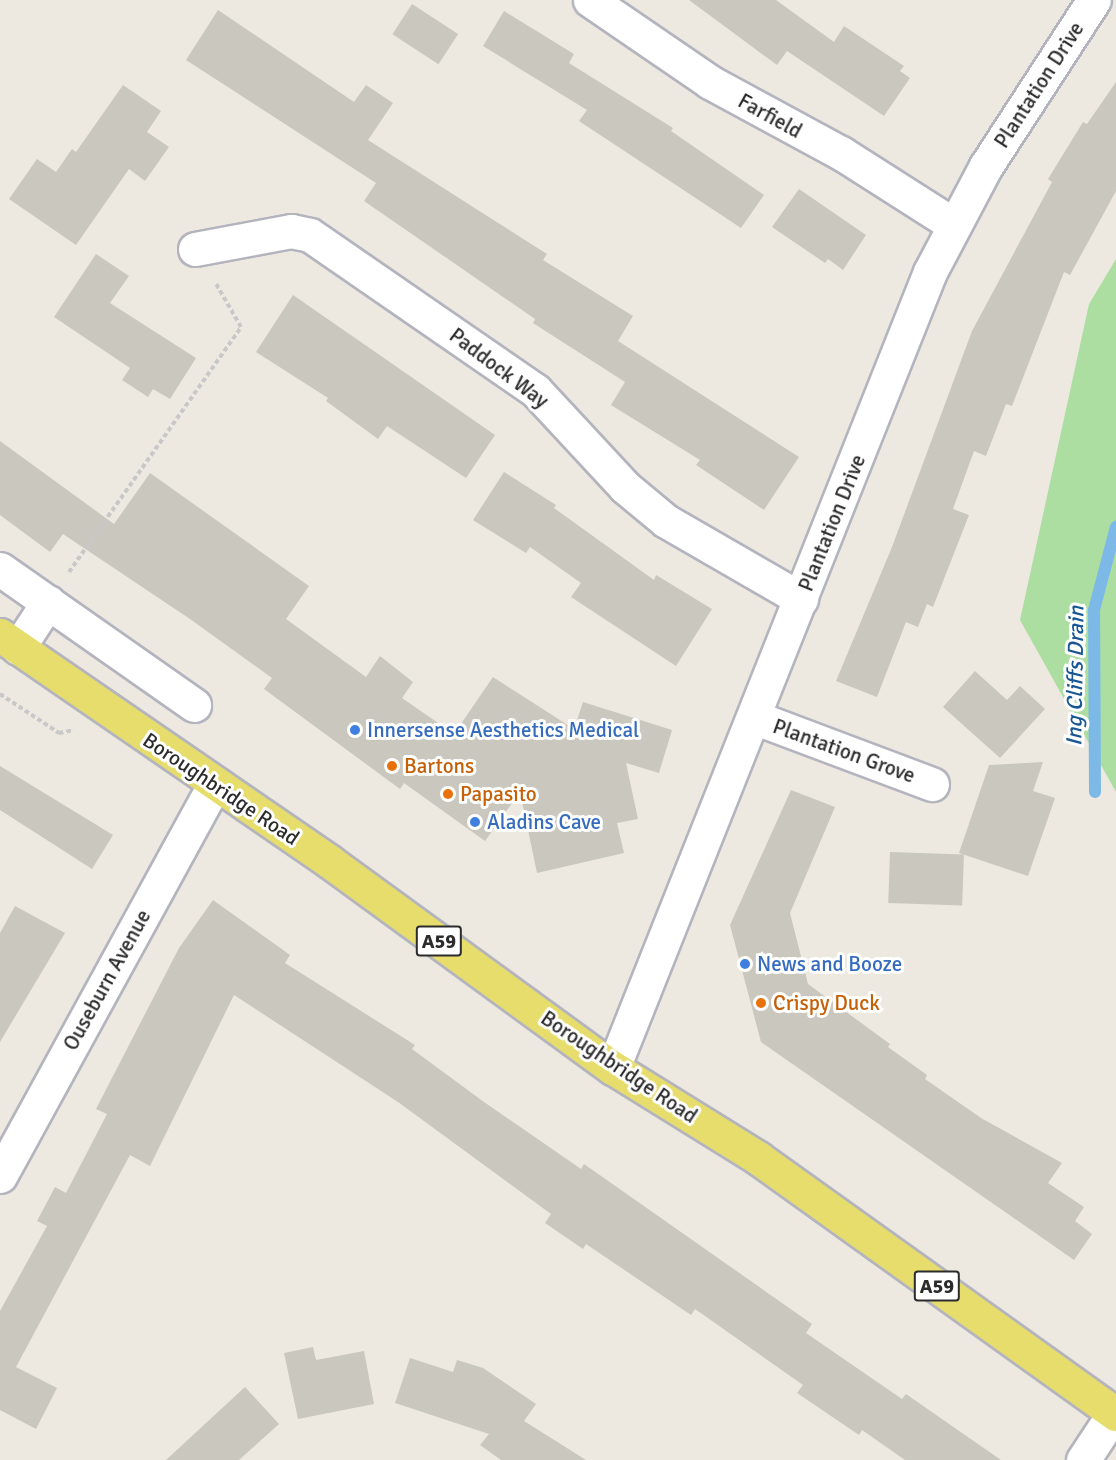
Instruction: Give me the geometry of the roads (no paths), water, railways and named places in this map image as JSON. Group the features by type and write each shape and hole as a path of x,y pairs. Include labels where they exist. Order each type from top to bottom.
{"main road":[{"name":"Boroughbridge Road","path":"9,641 122,722 215,784 614,1068 758,1158 1115,1413"}],"street":[{"name":"Farfield","path":"590,0 710,82 841,153 954,225"},
{"name":"Plantation Drive","path":"614,1068 756,718 930,272 986,166 1094,0"},
{"name":"Paddock Way","path":"195,249 291,231 310,235 535,390 625,487 666,520 801,599"},
{"path":"0,569 194,705"},
{"path":"9,641 48,602"},
{"name":"Plantation Grove","path":"756,718 932,784"},
{"name":"Ouseburn Avenue","path":"0,1176 215,784"},
{"path":"1083,1460 1115,1413"}],"waterway":[{"name":"Ing Cliffs Drain","path":"1095,792 1094,610 1116,527"}],"place":[{"name":"Innersense Aesthetics Medical","path":"355,730"},
{"name":"Bartons","path":"392,766"},
{"name":"Papasito","path":"448,794"},
{"name":"Aladins Cave","path":"475,822"},
{"name":"News and Booze","path":"745,964"},
{"name":"Crispy Duck","path":"761,1003"}]}
